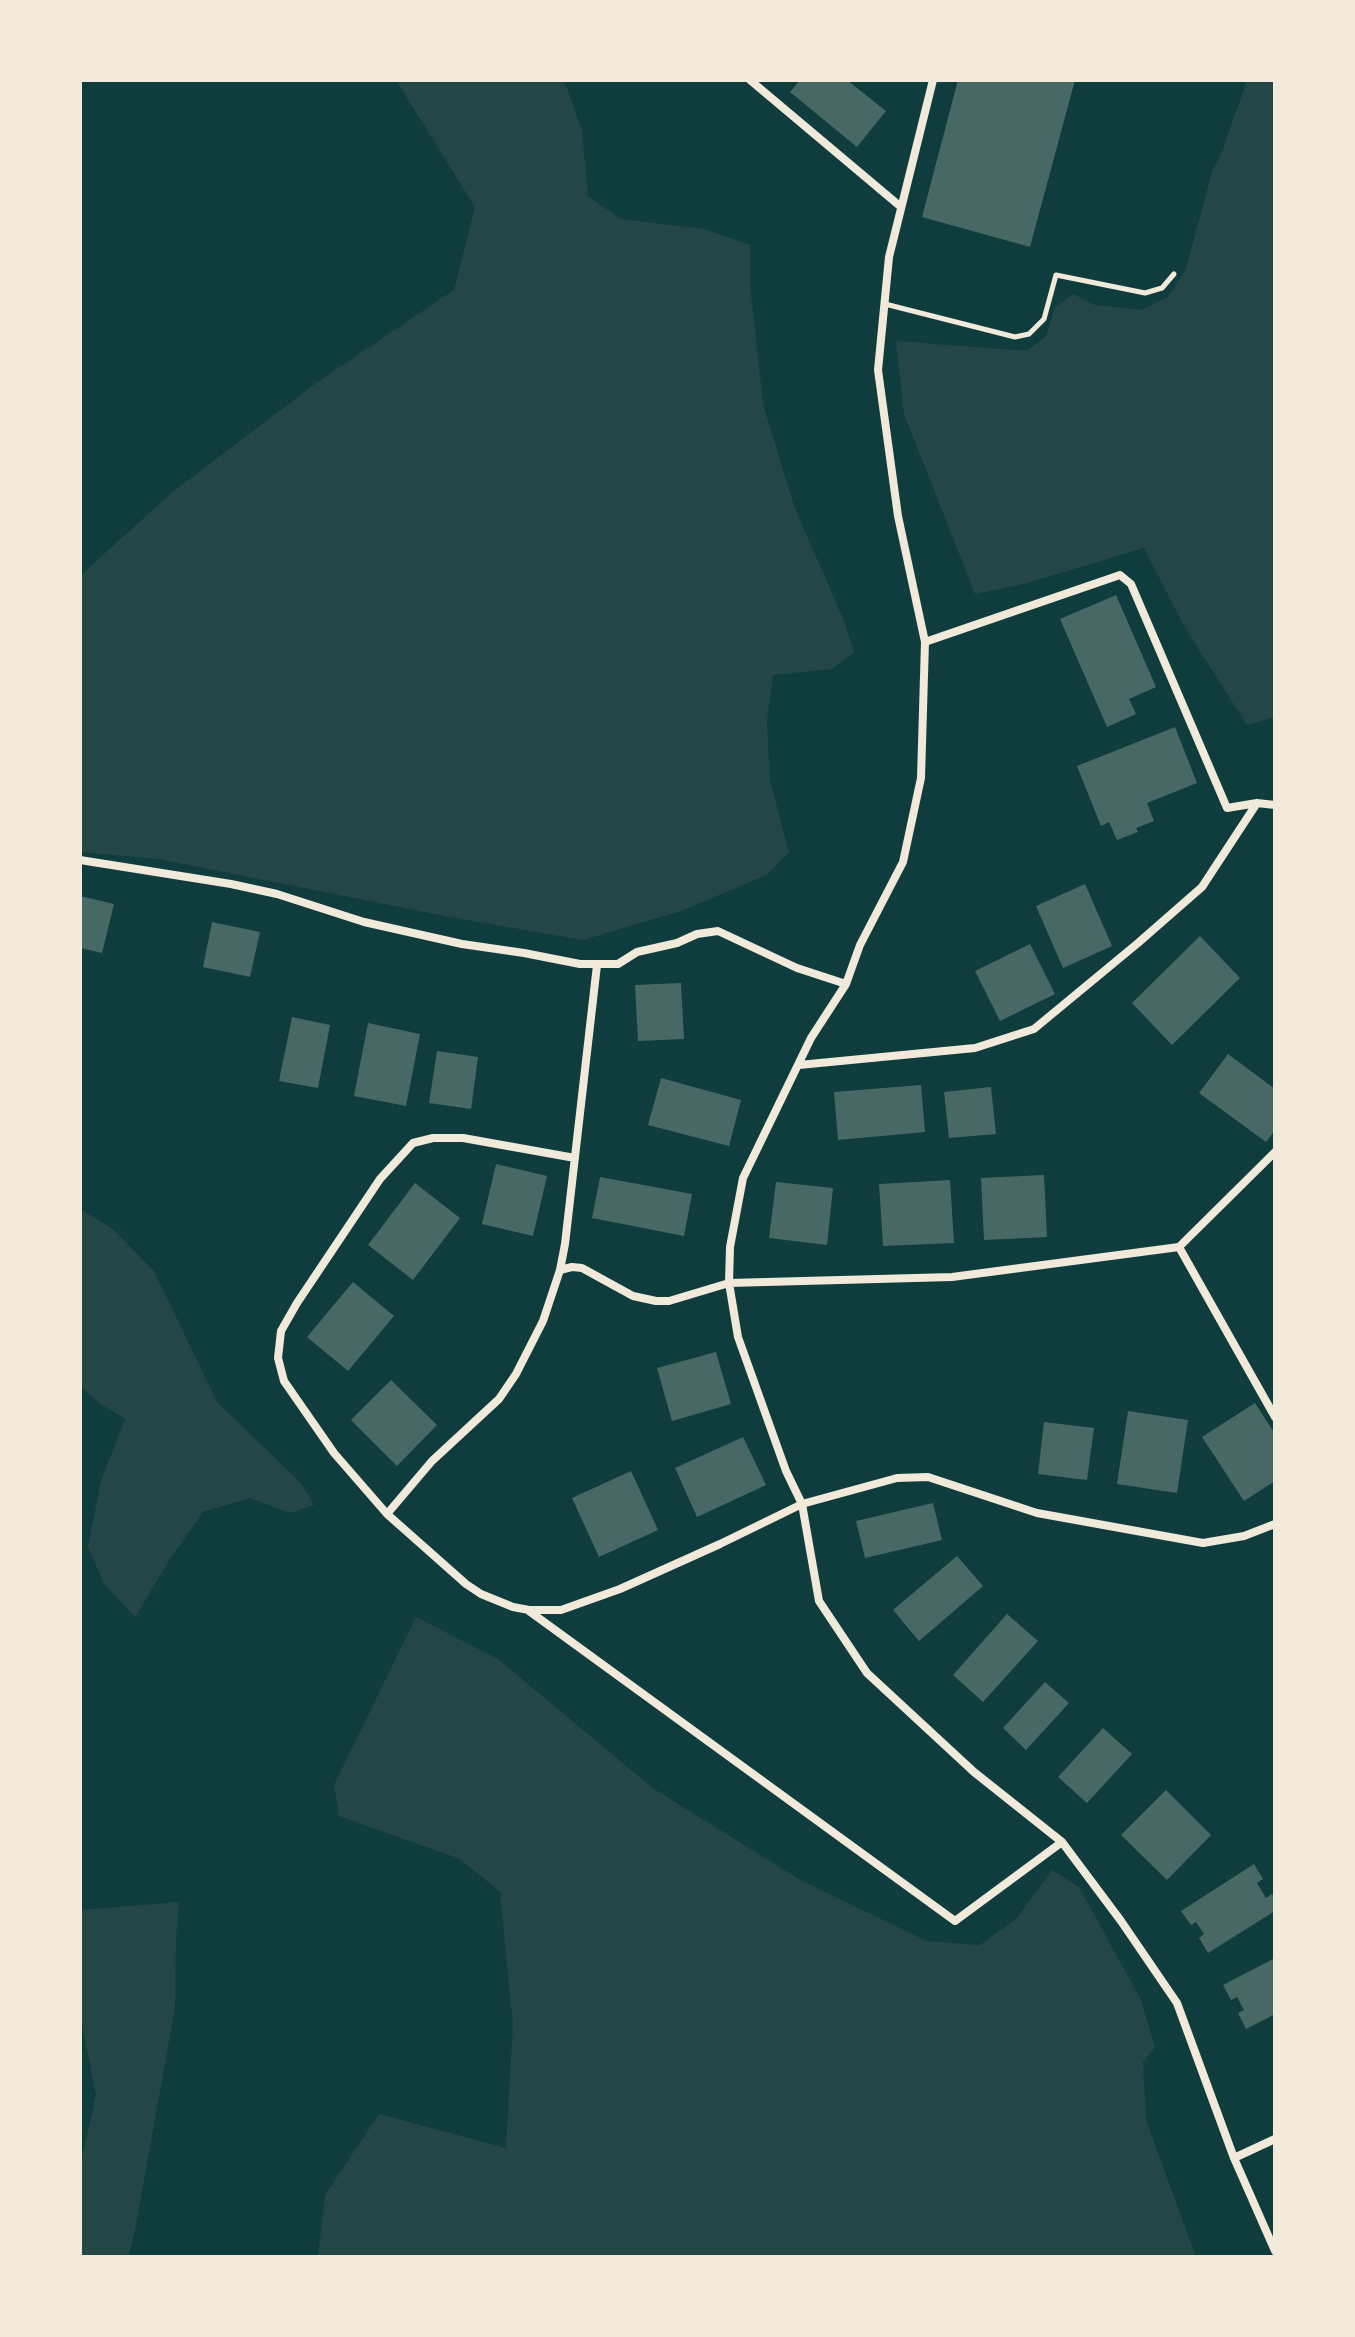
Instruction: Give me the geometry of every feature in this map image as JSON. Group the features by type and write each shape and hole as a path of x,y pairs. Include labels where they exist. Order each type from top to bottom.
{"street":[{"path":"750,80 901,207"},
{"path":"933,80 889,257 878,370 898,516 925,642 921,778 903,862 860,945 846,984 811,1038 743,1178 730,1247 729,1283 738,1337 786,1471 802,1504 819,1601 867,1673 974,1772 1062,1842 1121,1921 1177,2003 1234,2158 1275,2251"},
{"path":"925,642 1120,575 1131,584 1227,808 1257,803 1275,805"},
{"path":"799,1065 975,1048 1034,1029 1202,887 1257,803"},
{"path":"80,860 231,884 277,894 364,922 462,944 580,964 618,964 637,952 718,931 797,968 846,984"},
{"path":"387,1514 432,1461 499,1399 531,1348 543,1321 560,1270 597,965"},
{"path":"575,1158 463,1138 433,1138 413,1143 380,1179 281,1331 278,1358 284,1381 334,1453 387,1514 474,1589 498,1602 529,1610 561,1610 620,1589 802,1504 897,1478 928,1477 1037,1513 1203,1543 1244,1536 1275,1524"},
{"path":"560,1270 582,1268 633,1296 669,1301 729,1283 952,1277 1179,1247 1275,1152"},
{"path":"1179,1247 1275,1417"},
{"path":"529,1610 955,1921 1062,1842"},
{"path":"1234,2158 1275,2139"}],"lane":[{"path":"884,304 1015,337 1029,334 1044,319 1056,275 1145,293 1162,288 1174,274"}],"shaded area":[{"path":"396,80 564,80 582,131 588,196 621,219 704,229 750,245 750,284 763,404 794,506 844,621 854,652 832,669 773,675 767,722 770,781 789,852 767,875 681,911 583,940 159,859 80,852 80,576 169,495 316,383 454,290 475,207"},
{"path":"1247,80 1275,80 1275,717 1247,725 1184,626 1144,548 1024,584 975,594 904,414 896,341 1027,351 1046,336 1055,307 1073,294 1095,305 1141,310 1168,297 1186,269 1212,172"},
{"path":"80,1209 113,1229 154,1271 217,1402 301,1483 314,1505 290,1513 250,1498 203,1512 135,1617 104,1584 88,1547 101,1481 125,1419 99,1403 80,1386"},
{"path":"416,1617 498,1659 654,1789 802,1881 927,1941 980,1945 1017,1918 1052,1870 1079,1887 1141,2000 1155,2047 1143,2062 1146,2120 1196,2257 318,2257 325,2195 379,2114 506,2148 513,2025 500,1892 460,1859 339,1816 334,1785"},
{"path":"179,1902 175,2008 128,2257 80,2257 80,2166 96,2095 80,2015 80,1910"}],"building":[{"path":"800,80 847,80 886,111 857,147 790,92"},
{"path":"958,80 1075,80 1030,247 922,217"},
{"path":"1116,595 1156,687 1129,699 1136,714 1107,727 1060,619"},
{"path":"1175,727 1197,783 1147,803 1154,821 1136,828 1138,832 1117,840 1109,822 1101,826 1077,766"},
{"path":"1085,884 1112,946 1063,968 1036,906"},
{"path":"80,896 114,904 102,953 80,948"},
{"path":"212,922 260,932 250,977 203,967"},
{"path":"1200,936 1240,978 1172,1045 1132,1003"},
{"path":"1030,944 1055,994 1000,1021 975,971"},
{"path":"681,983 684,1039 638,1041 635,985"},
{"path":"292,1017 330,1025 318,1088 279,1081"},
{"path":"368,1023 420,1034 406,1106 354,1096"},
{"path":"437,1051 478,1057 471,1109 429,1103"},
{"path":"1228,1054 1275,1089 1275,1130 1266,1142 1199,1093"},
{"path":"661,1078 741,1100 729,1146 648,1125"},
{"path":"921,1085 925,1132 838,1140 834,1092"},
{"path":"991,1087 996,1134 949,1138 944,1092"},
{"path":"496,1164 547,1176 533,1236 482,1224"},
{"path":"1044,1175 1047,1237 984,1240 981,1178"},
{"path":"600,1177 692,1194 684,1236 592,1218"},
{"path":"950,1180 954,1243 883,1246 879,1184"},
{"path":"776,1182 833,1188 827,1245 769,1238"},
{"path":"415,1183 460,1218 413,1280 368,1245"},
{"path":"353,1282 394,1316 348,1371 307,1337"},
{"path":"716,1352 731,1404 672,1421 657,1368"},
{"path":"391,1380 437,1425 397,1466 351,1420"},
{"path":"1255,1403 1275,1434 1275,1481 1244,1501 1202,1437"},
{"path":"1128,1411 1188,1420 1177,1493 1117,1484"},
{"path":"1044,1422 1094,1428 1087,1480 1038,1474"},
{"path":"743,1437 766,1485 697,1517 675,1468"},
{"path":"631,1471 658,1530 599,1557 572,1498"},
{"path":"933,1503 942,1540 865,1558 856,1521"},
{"path":"957,1556 983,1586 919,1641 893,1610"},
{"path":"1007,1614 1038,1641 983,1702 953,1675"},
{"path":"1045,1682 1069,1703 1026,1750 1003,1728"},
{"path":"1103,1728 1132,1754 1087,1803 1058,1777"},
{"path":"1166,1790 1211,1835 1167,1880 1121,1835"},
{"path":"1254,1864 1263,1879 1257,1883 1266,1898 1272,1894 1275,1911 1208,1953 1199,1938 1204,1934 1196,1922 1191,1925 1181,1911"},
{"path":"1275,1958 1275,2014 1246,2029 1238,2013 1244,2010 1237,1997 1231,2000 1223,1985"}]}
